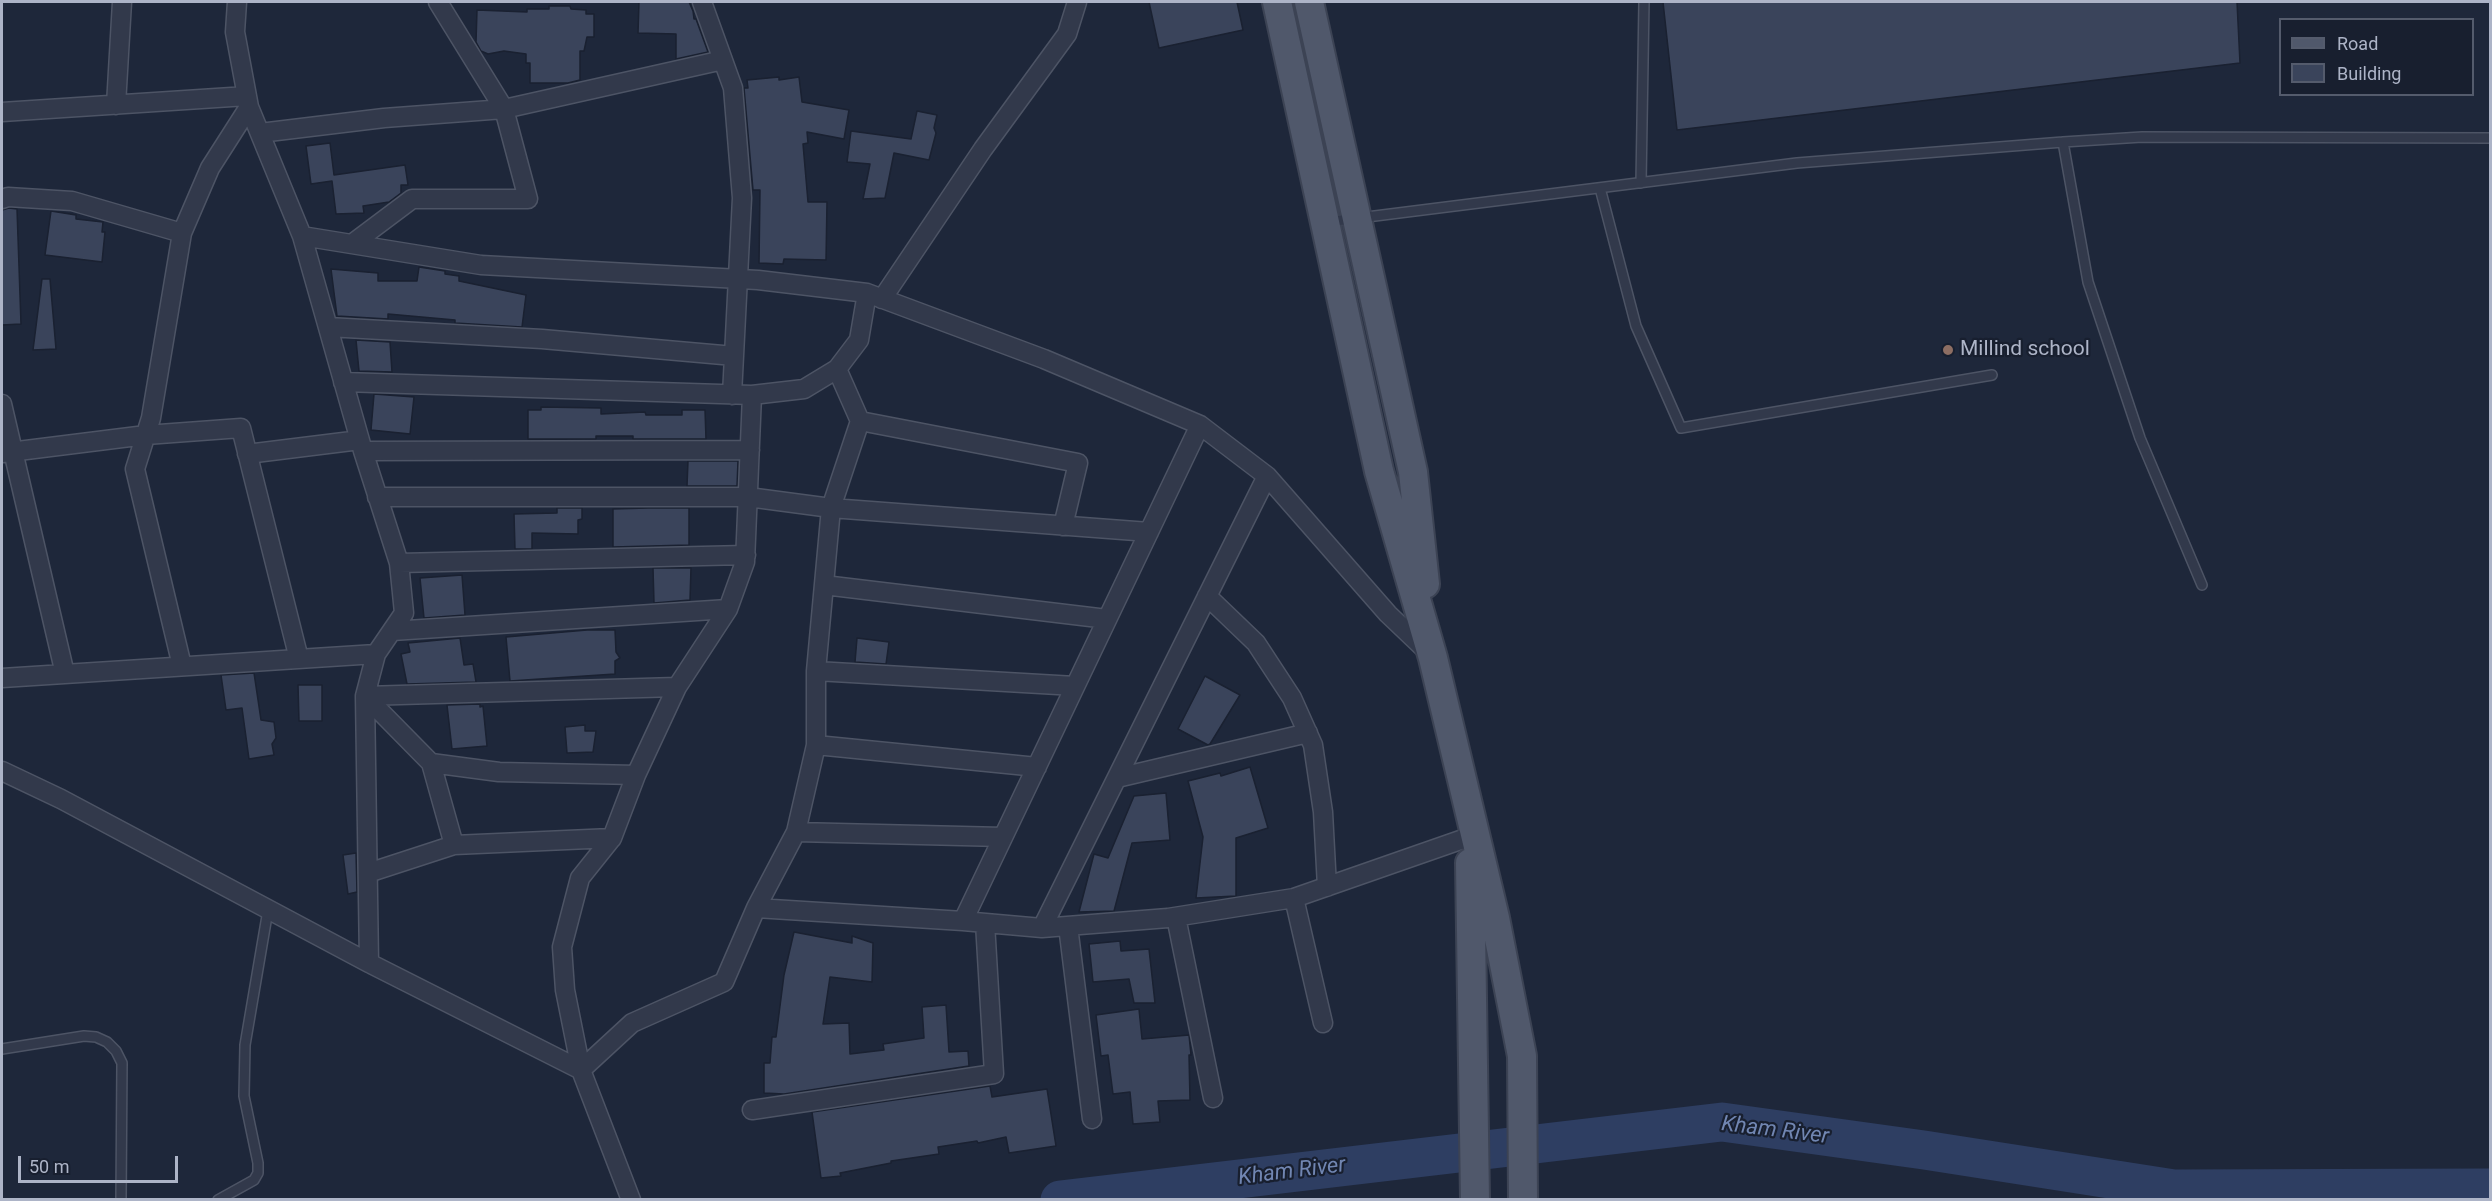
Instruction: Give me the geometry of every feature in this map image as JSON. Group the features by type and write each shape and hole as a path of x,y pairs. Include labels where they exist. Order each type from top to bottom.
{"main road":[{"path":"1277,2 1378,471 1433,658 1495,918 1522,1064 1523,1200"},
{"path":"1309,2 1413,472 1433,658"},
{"path":"1468,802 1475,1200"}],"street":[{"path":"116,105 122,2"},
{"path":"237,2 235,32 248,102 302,236 361,446 399,563 404,614 376,654 365,696 369,963"},
{"path":"352,244 412,199 528,199 504,109 438,2"},
{"path":"702,2 733,88 742,198 732,395"},
{"path":"343,382 732,395 804,389 837,369 858,340 874,296 1067,33 1077,2"},
{"path":"260,133 384,118 504,109 723,60"},
{"path":"2,112 116,105 248,102"},
{"path":"182,666 135,469 153,406 182,233 210,168 248,102"},
{"path":"2,199 8,197 72,201 182,233"},
{"path":"302,236 481,265 737,279 874,296 1044,359 1200,425 1267,476 1388,614 1433,658"},
{"path":"328,327 542,339 734,356"},
{"path":"581,1070 632,1023 724,982 756,908 796,832 816,745 816,671 831,508 860,421 837,369"},
{"path":"631,1200 581,1070 565,990 562,947 580,878 612,838 636,775 677,687 728,609 746,562 752,395"},
{"path":"2,404 7,453 65,674"},
{"path":"860,421 1078,463 1063,526"},
{"path":"963,921 1200,425"},
{"path":"7,453 146,435 241,428 299,659"},
{"path":"247,454 361,446 750,450"},
{"path":"1042,928 1267,476"},
{"path":"377,497 748,497 831,508 1149,532"},
{"path":"399,563 746,555"},
{"path":"824,585 1107,619"},
{"path":"1207,596 1256,643 1292,698 1313,745 1323,813 1327,887"},
{"path":"392,631 728,609"},
{"path":"2,678 376,654"},
{"path":"816,671 1075,686"},
{"path":"365,696 677,687"},
{"path":"365,696 431,763 454,845"},
{"path":"1117,778 1308,733"},
{"path":"816,745 1037,767"},
{"path":"431,763 499,772 636,775"},
{"path":"2,771 61,799 369,963 581,1070"},
{"path":"796,832 1004,837"},
{"path":"756,908 1042,928 1176,916 1294,898 1469,837"},
{"path":"368,873 454,845 612,838"},
{"path":"1294,898 1323,1023"},
{"path":"1176,916 1213,1098"},
{"path":"752,1110 994,1074 985,923"},
{"path":"1068,926 1092,1119"}],"lane":[{"path":"1641,183 1644,2"},
{"path":"1325,222 1797,163 2063,142 2142,137 2490,138"},
{"path":"2063,142 2088,282 2140,438 2202,585"},
{"path":"1600,188 1636,326 1682,428 1992,375"},
{"path":"218,1200 254,1180 258,1173 244,1096 245,1045 268,910"},
{"path":"2,1049 84,1036 96,1037 107,1042 116,1051 122,1063 121,1200"}],"building":[{"path":"639,2 689,2 708,52 676,59 676,34 638,33"},
{"path":"1149,2 1237,2 1243,30 1159,48"},
{"path":"1663,2 2237,2 2240,63 1677,130"},
{"path":"549,6 570,6 571,9 586,10 586,14 594,14 594,37 587,37 584,51 580,51 580,80 568,83 530,83 530,63 526,63 526,54 504,51 488,54 481,51 476,42 477,10 527,12 527,9 549,9"},
{"path":"779,77 779,80 799,77 802,102 849,110 844,139 807,132 808,143 803,144 808,202 827,202 826,260 784,259 783,264 759,263 760,190 753,190 744,88 748,88 747,80"},
{"path":"917,111 937,115 934,128 936,133 929,160 894,153 885,198 863,199 870,164 847,162 851,131 911,139"},
{"path":"330,143 334,175 405,165 408,185 401,185 401,193 389,202 363,206 364,213 336,214 332,181 311,184 306,146"},
{"path":"17,209 21,324 2,325 2,210"},
{"path":"51,211 76,215 76,219 103,222 102,232 105,232 102,262 45,255"},
{"path":"419,267 445,271 445,274 459,276 459,281 526,295 522,327 455,323 455,320 388,314 388,319 337,316 331,269 378,273 378,281 417,281"},
{"path":"42,279 50,279 56,349 33,350"},
{"path":"356,340 390,342 392,372 359,371"},
{"path":"374,394 414,397 410,434 371,430"},
{"path":"541,407 601,408 601,414 645,412 646,415 682,415 682,410 705,410 706,439 633,439 633,436 596,436 596,439 528,439 528,410 541,410"},
{"path":"688,461 738,461 737,486 687,486"},
{"path":"557,508 582,508 582,519 578,520 578,534 532,533 532,549 515,549 514,514 557,513"},
{"path":"689,508 689,545 613,547 613,509"},
{"path":"653,568 691,568 690,600 654,603"},
{"path":"462,575 465,615 424,618 420,578"},
{"path":"615,630 616,652 620,658 615,661 615,674 510,681 506,637"},
{"path":"460,638 464,665 473,664 476,682 407,684 401,654 410,652 408,643"},
{"path":"857,638 889,642 886,664 855,662"},
{"path":"254,673 261,720 274,722 276,738 272,744 274,755 249,759 242,708 226,710 221,675"},
{"path":"1205,676 1240,695 1208,745 1178,729"},
{"path":"298,685 322,685 322,721 299,721"},
{"path":"480,704 480,707 483,706 487,746 452,749 447,705"},
{"path":"585,725 585,731 596,731 593,752 567,753 565,727"},
{"path":"1250,767 1268,828 1236,838 1236,896 1196,898 1203,837 1188,781 1220,773 1221,776"},
{"path":"1166,793 1170,840 1132,843 1114,911 1079,912 1094,854 1108,858 1134,796"},
{"path":"356,853 357,892 348,894 343,855"},
{"path":"794,932 852,943 852,936 873,943 872,982 830,977 823,1024 849,1023 850,1054 884,1050 883,1044 924,1038 922,1007 946,1005 949,1052 968,1051 969,1066 784,1094 764,1093 764,1063 770,1063 772,1037 776,1037 784,975"},
{"path":"1120,941 1121,951 1149,949 1155,1003 1134,1003 1129,979 1093,982 1089,944"},
{"path":"1139,1009 1142,1039 1189,1035 1190,1100 1158,1101 1160,1122 1133,1124 1130,1092 1113,1094 1108,1055 1101,1056 1096,1015"},
{"path":"990,1086 992,1097 1047,1089 1056,1146 1009,1153 1006,1137 978,1143 977,1141 938,1147 939,1154 891,1161 891,1163 840,1173 841,1176 821,1178 812,1112"}],"waterway":[{"name":"Kham River","path":"1060,1200 1722,1122 1924,1150 2174,1189 2490,1188"}],"place":[{"name":"Millind school","path":"1948,350"}]}
